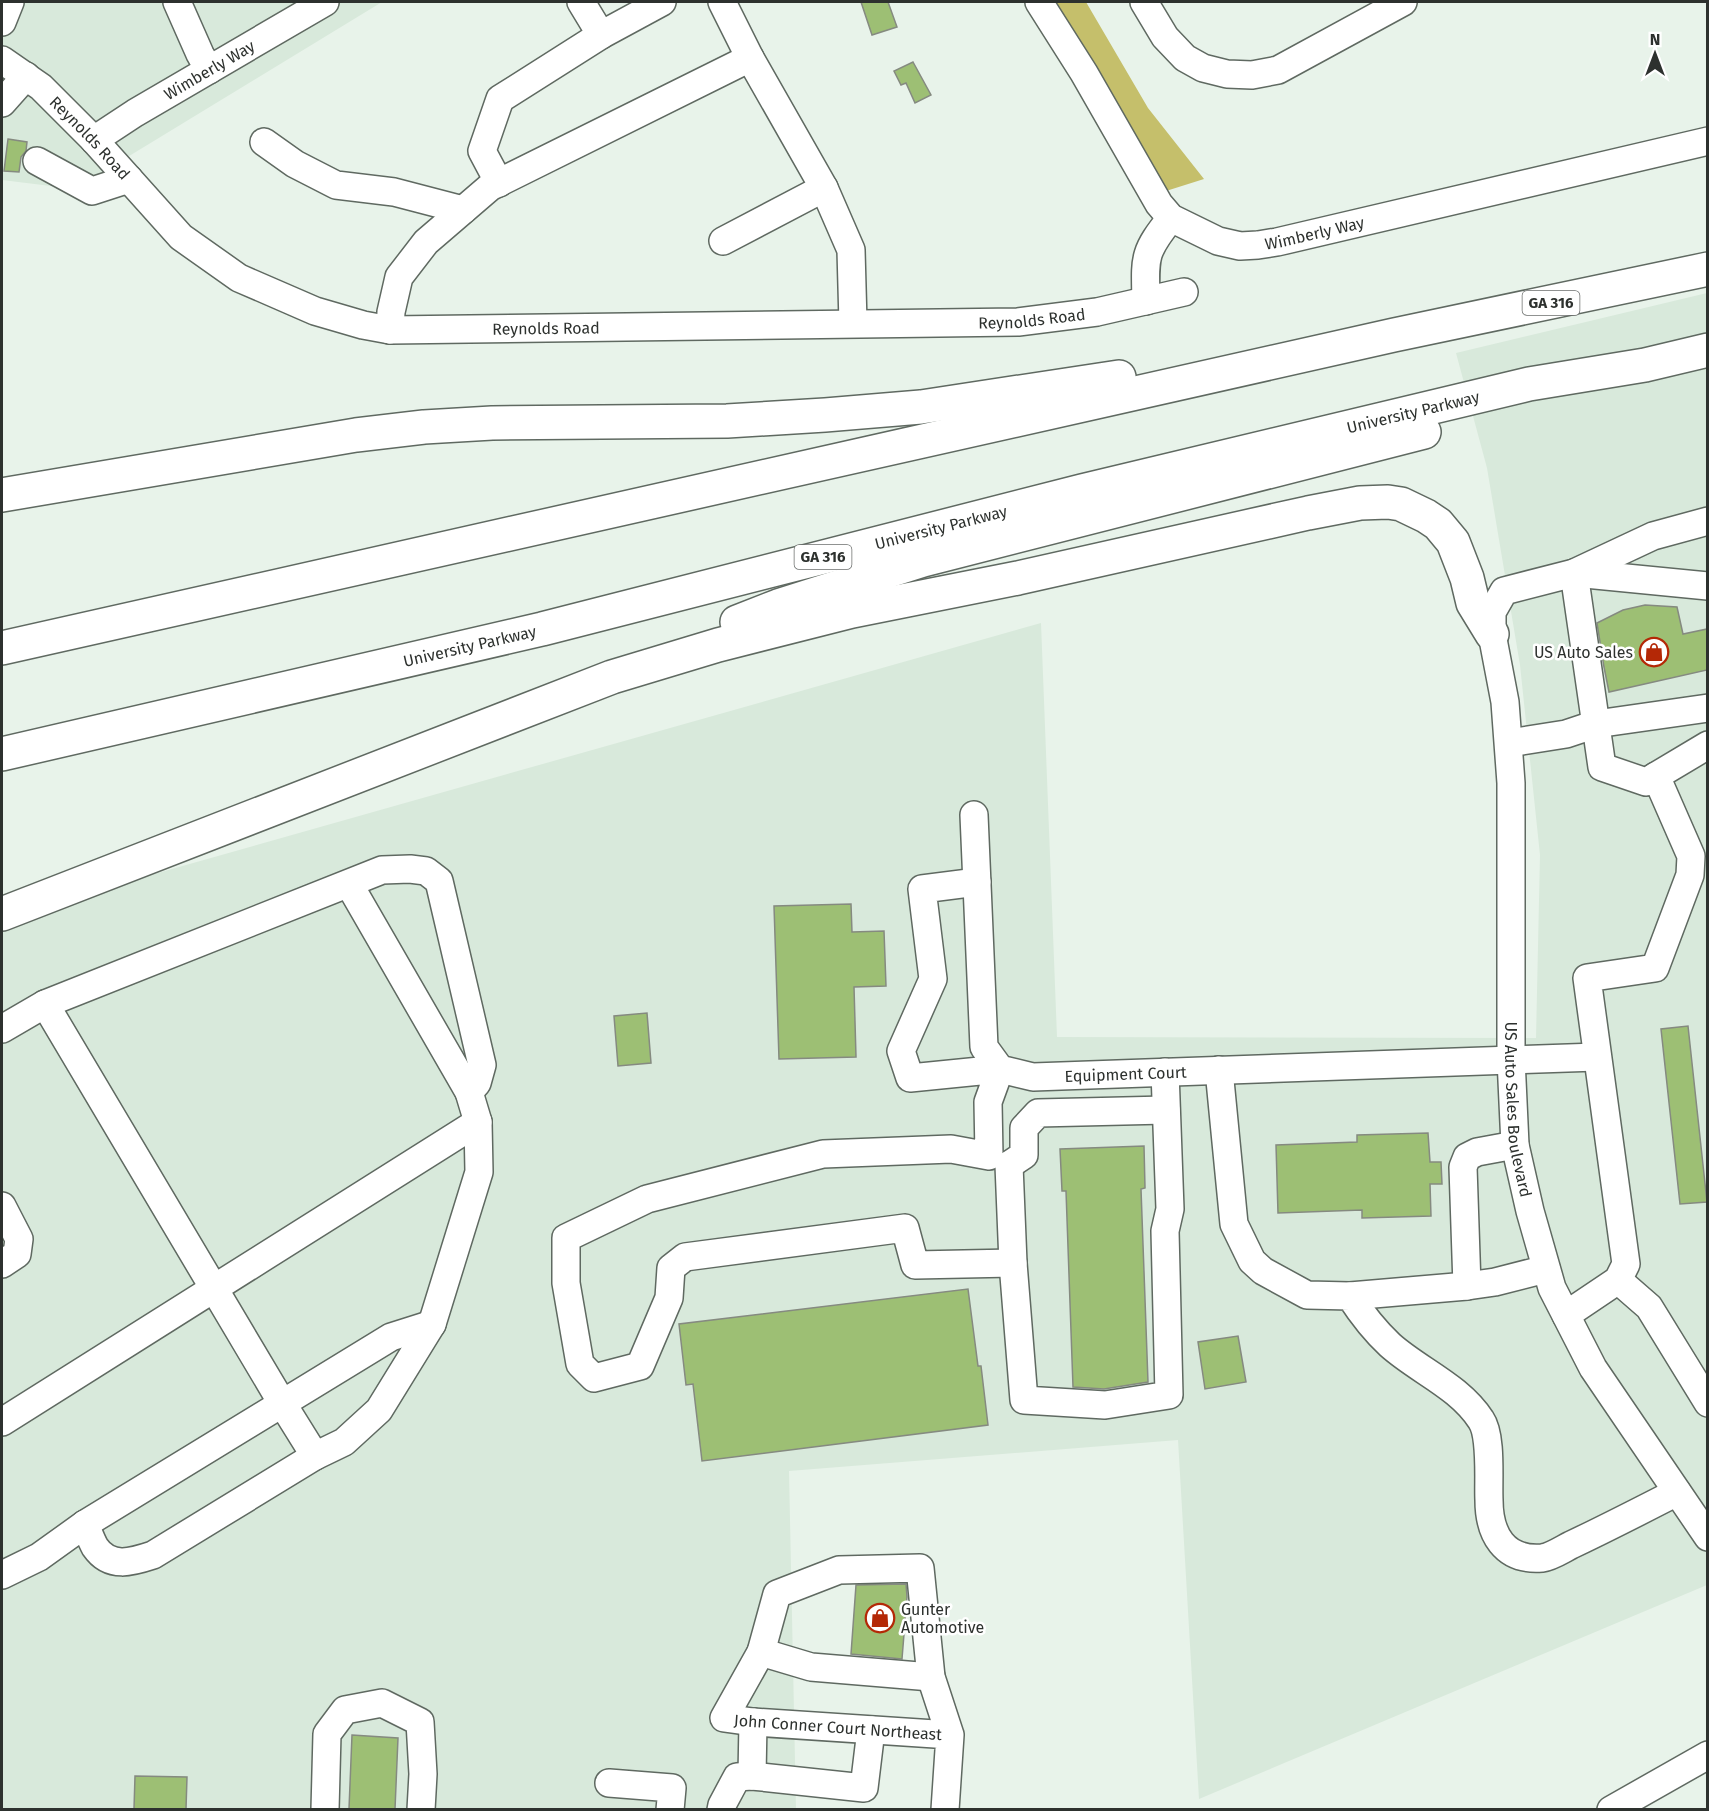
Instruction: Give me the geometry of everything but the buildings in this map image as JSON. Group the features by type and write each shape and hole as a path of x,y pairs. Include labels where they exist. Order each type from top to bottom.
{"highway":[{"name":"GA 316","path":"2,648 1394,335 1707,269"},
{"path":"2,495 368,433 492,423 727,421 921,407 1394,335"},
{"name":"University Parkway","path":"2,754 542,629 1082,491 1506,389 1645,365 1707,350"},
{"path":"612,677 663,651 778,606 924,560 1523,406 1645,365"},
{"path":"2,914 612,677 718,645 852,611 1018,578 1308,513 1374,502 1389,502 1415,509 1438,524 1446,533 1461,560 1473,603 1492,634"}],"street":[{"path":"2,22 10,2"},
{"path":"177,2 209,70"},
{"name":"Wimberly Way","path":"94,140 325,2"},
{"path":"581,2 601,35"},
{"path":"499,183 482,151 500,99 601,35 662,2"},
{"path":"722,2 750,58 824,188 851,250 853,323"},
{"name":"Wimberly Way","path":"1039,2 1159,204 1171,218 1218,241 1239,246 1258,245 1707,141"},
{"path":"1144,2 1165,37 1185,58 1203,68 1227,74 1252,75 1278,70 1403,2"},
{"path":"390,330 391,312 399,277 426,242 490,187 750,58"},
{"name":"Reynolds Road","path":"2,60 41,87 94,140 181,237 239,278 315,311 363,325 390,330 1018,322 1097,312 1184,292"},
{"path":"2,103 26,76"},
{"path":"264,142 295,164 336,185 394,192 463,210"},
{"path":"38,161 92,191 129,179"},
{"path":"723,241 824,188"},
{"path":"1146,301 1146,259 1149,248 1171,218"},
{"path":"1574,573 1653,536 1707,521"},
{"path":"1574,573 1707,586"},
{"path":"1574,573 1602,767 1646,782 1707,745"},
{"name":"US Auto Sales Boulevard","path":"1574,573 1504,591 1492,612 1492,634 1505,702 1511,783 1510,1059 1515,1145 1530,1211 1552,1288 1593,1368 1707,1537"},
{"path":"1509,743 1566,734 1596,724 1707,708"},
{"path":"1566,1316 1618,1280 1626,1264 1587,978 1655,968 1690,875 1691,856 1656,776"},
{"path":"974,815 984,1047 1000,1069 988,1102 999,1160 1013,1263 1024,1400 1105,1405 1169,1395 1165,1231 1170,1209 1165,1072"},
{"path":"2,1029 45,1004 382,870 426,871 439,881 482,1065 477,1083 469,1092"},
{"name":"Equipment Court","path":"977,882 922,889 933,979 901,1051 910,1078 1000,1069 1032,1077 1598,1057"},
{"path":"85,1524 95,1547 107,1559 130,1562 153,1555 315,1456 344,1442 379,1410 432,1324 479,1172 478,1122 469,1092 349,884"},
{"path":"45,1004 315,1456"},
{"path":"1219,1070 1234,1224 1252,1261 1263,1271 1307,1295 1350,1296 1467,1286 1495,1282 1546,1269"},
{"path":"1013,1263 915,1265 905,1228 685,1257 670,1268 669,1298 640,1366 594,1378 580,1364 566,1283 566,1238 647,1199 823,1154 951,1149 999,1160 1024,1155 1024,1128 1038,1113 1166,1110"},
{"path":"2,1422 478,1122"},
{"path":"1467,1286 1463,1167 1467,1156 1515,1145"},
{"path":"2,1206 19,1239 17,1254 2,1264"},
{"path":"1618,1280 1649,1307 1707,1403"},
{"path":"1350,1296 1368,1321 1390,1345 1456,1393 1474,1409 1485,1425 1491,1527 1504,1546 1518,1556 1544,1558 1677,1492"},
{"path":"2,1575 39,1557 85,1524 392,1337 432,1324"},
{"path":"931,1677 811,1667 761,1652 777,1594 839,1570 920,1568 931,1677 950,1735"},
{"name":"John Conner Court Northeast","path":"761,1652 724,1718 753,1722 950,1735 945,1809"},
{"path":"325,1809 327,1734 345,1710 382,1703 420,1722 423,1774 421,1809"},
{"path":"752,1776 753,1722"},
{"path":"721,1809 737,1777 752,1776 864,1788 871,1730"},
{"path":"1611,1809 1707,1755"},
{"path":"609,1782 672,1788 670,1809"}],"shaded area":[{"path":"2,2 382,2 75,189 2,180"},
{"path":"1054,2 1086,2 1148,108 1204,179 1166,191"},
{"path":"1707,293 1707,1585 1199,1799 1178,1440 789,1471 796,1809 2,1810 2,917 1041,623 1057,1037 1536,1038 1540,855 1520,665 1487,468 1456,353"}],"place":[{"name":"US Auto Sales","path":"1654,652"},
{"name":"Gunter Automotive","path":"880,1618"}]}
